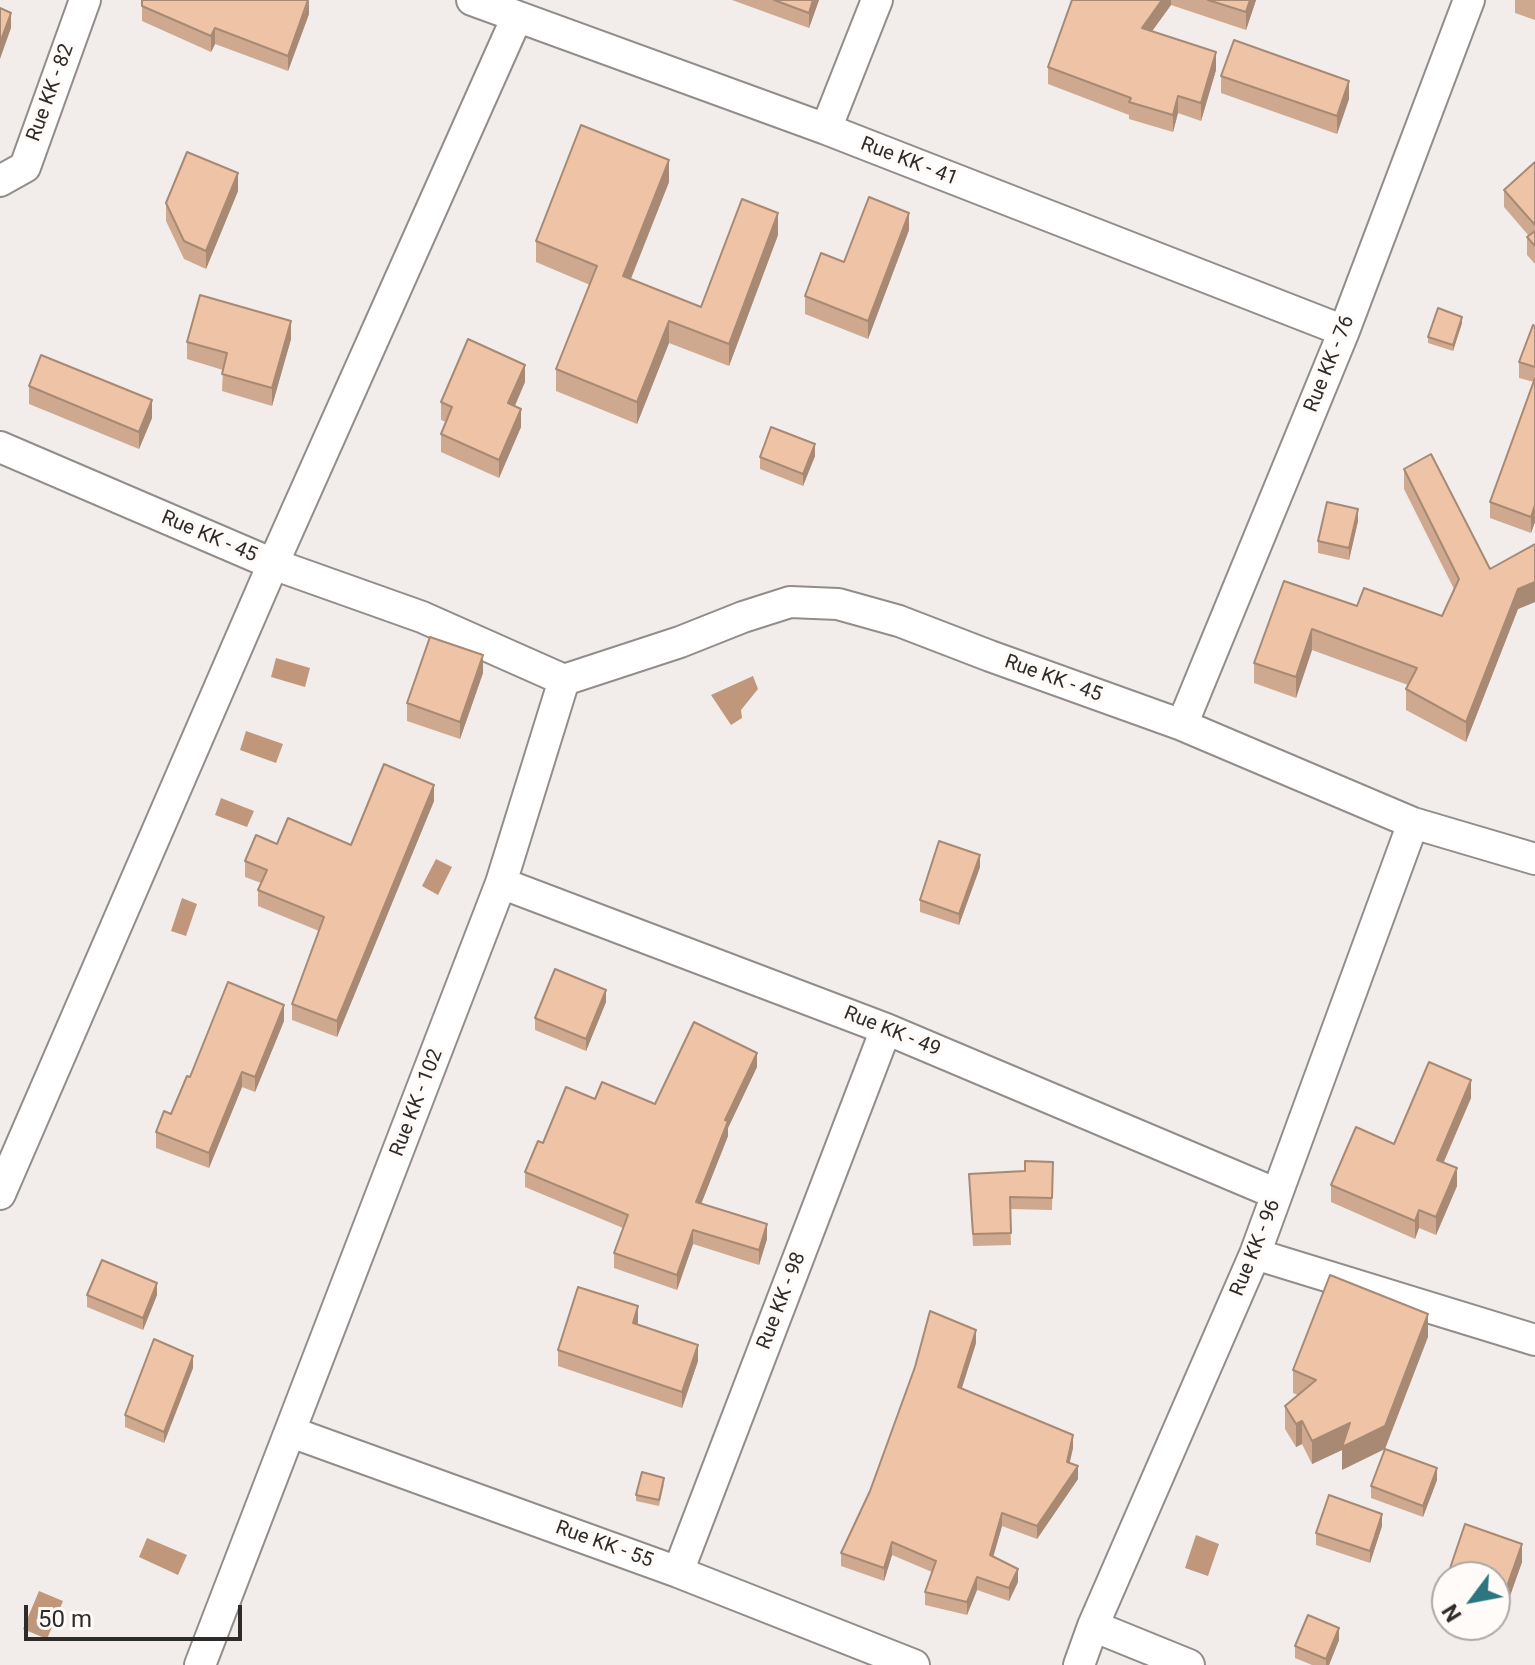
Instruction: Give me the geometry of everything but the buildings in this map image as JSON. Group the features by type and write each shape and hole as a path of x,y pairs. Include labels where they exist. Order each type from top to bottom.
{"street":[{"name":"Rue KK - 82","path":"4,180 25,167 85,0"},
{"name":"Rue KK - 41","path":"472,0 826,129 1344,331"},
{"path":"826,129 877,0"},
{"name":"Rue KK - 76","path":"1182,725 1344,331 1469,0"},
{"path":"0,1194 273,564 517,17"},
{"name":"Rue KK - 45","path":"0,447 273,564 422,617 564,680 790,602 838,604 899,621 1182,725 1413,823 1535,859"},
{"name":"Rue KK - 102","path":"200,1665 501,883 564,680"},
{"name":"Rue KK - 96","path":"1079,1665 1093,1626 1255,1254 1413,823"},
{"name":"Rue KK - 49","path":"501,883 886,1029 1277,1194"},
{"name":"Rue KK - 98","path":"678,1572 886,1029"},
{"path":"1255,1254 1535,1340"},
{"name":"Rue KK - 55","path":"291,1432 678,1572 914,1665"},
{"path":"1093,1626 1189,1665"}],"shaded area":[{"path":"276,658 310,668 305,687 271,677"},
{"path":"753,676 758,689 741,710 742,718 731,725 711,695"},
{"path":"246,731 283,744 276,763 240,750"},
{"path":"221,798 254,811 247,827 215,815"},
{"path":"436,859 452,867 438,895 422,886"},
{"path":"182,898 197,904 186,936 171,931"},
{"path":"1196,1535 1219,1544 1208,1576 1185,1568"},
{"path":"147,1538 187,1555 178,1575 139,1557"},
{"path":"39,1591 63,1601 47,1639 23,1629"}]}
